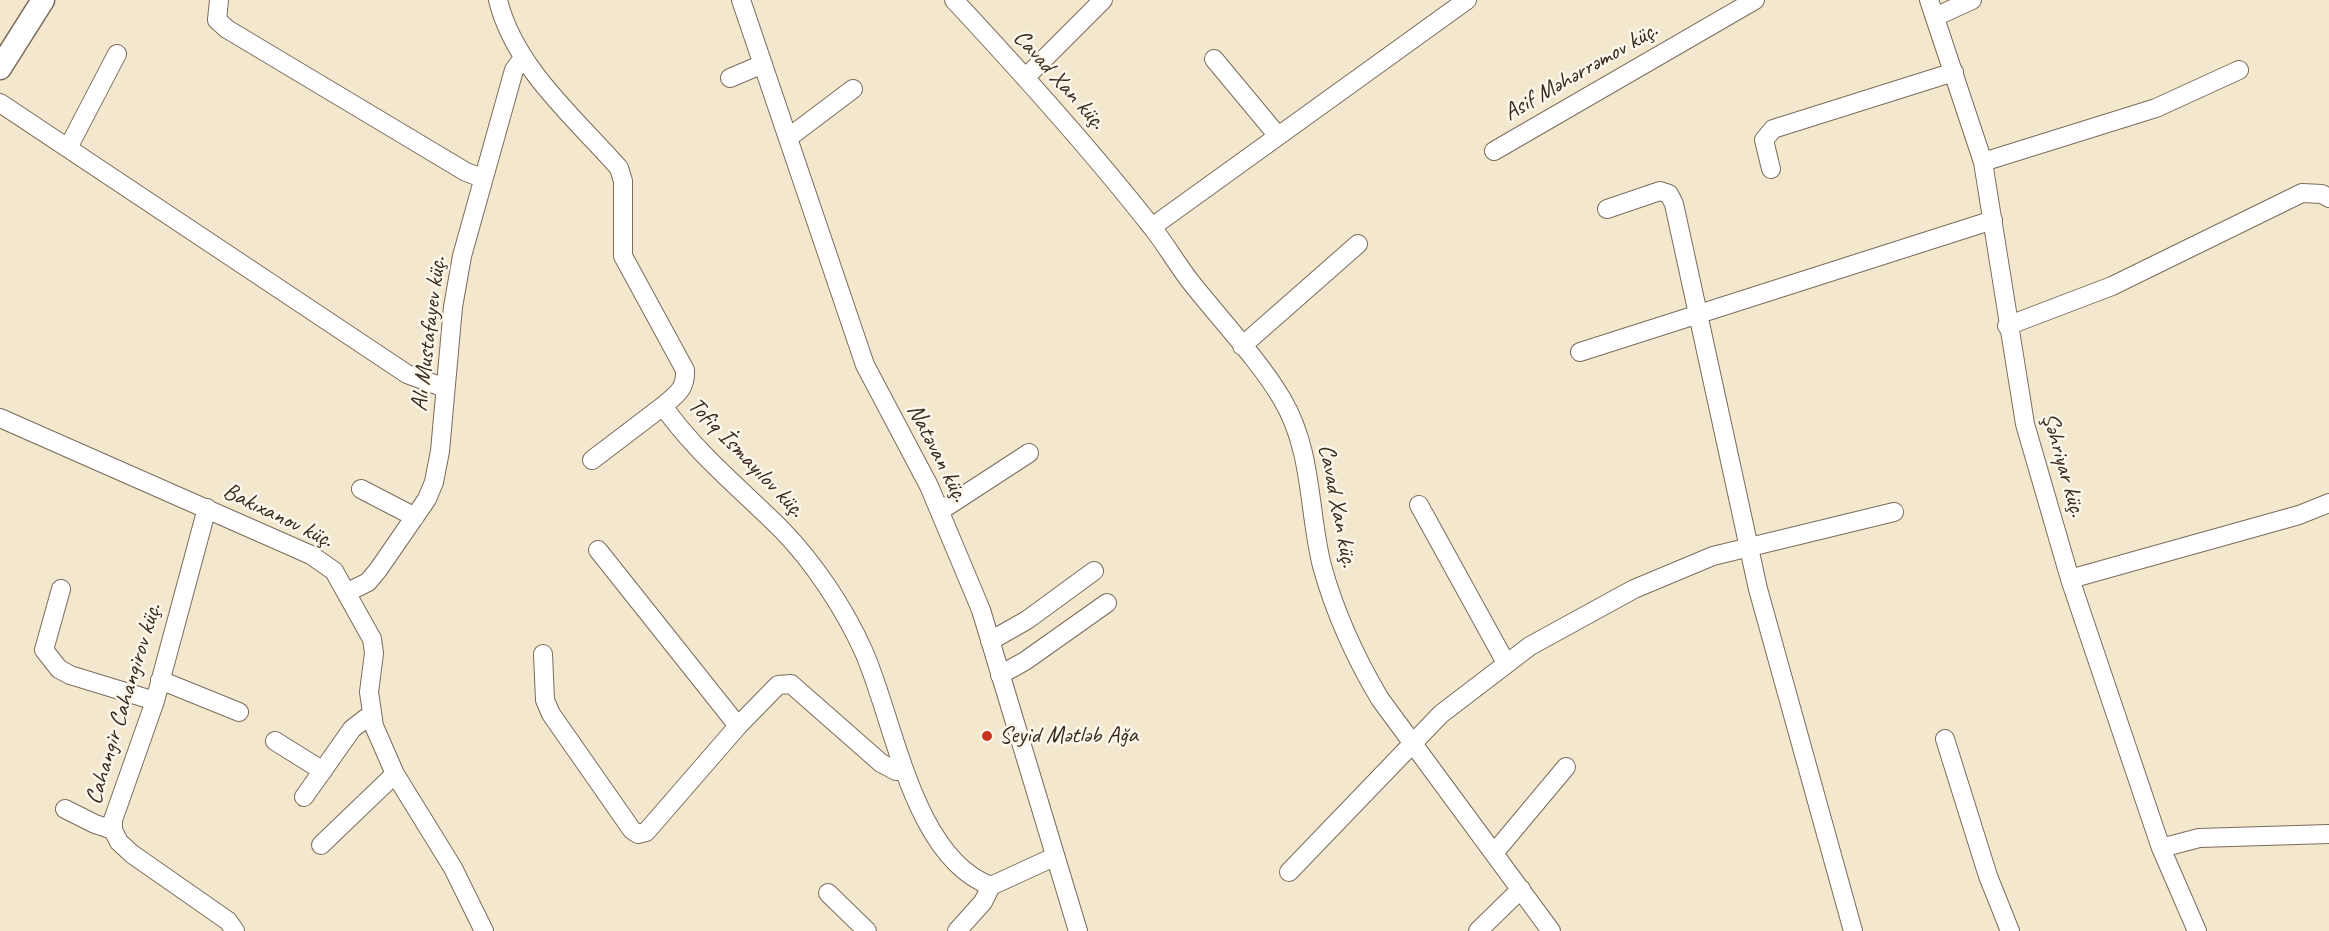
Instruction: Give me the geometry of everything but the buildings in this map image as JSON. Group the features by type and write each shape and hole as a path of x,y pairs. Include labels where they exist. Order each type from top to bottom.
{"street":[{"path":"0,68 44,0"},
{"path":"219,0 217,20 227,28 466,172 482,178"},
{"name":"Tofiq İsmayılov küç.","path":"498,0 507,27 523,58 619,168 623,181 623,256 685,370 685,383 681,392 663,406 710,463 803,553 835,600 860,643 876,678 903,770 924,815 956,862 975,880 991,886"},
{"name":"Natəvan küç.","path":"741,0 865,365 940,511 981,610 1078,931"},
{"name":"Cavad Xan küç.","path":"954,0 1082,141 1152,227 1188,279 1282,399 1296,429 1307,464 1322,565 1348,641 1380,699 1551,931"},
{"path":"1025,78 1103,0"},
{"path":"1152,227 1467,0"},
{"name":"Asif Məhərrəmov küç.","path":"1494,151 1755,0"},
{"path":"1933,8 1972,0"},
{"name":"Şəhriyar küç.","path":"1933,8 1983,162 2007,326 2025,424 2070,579 2161,848 2197,931"},
{"path":"68,148 117,54"},
{"name":"Alı Mustafayev küç.","path":"348,592 368,582 415,517 434,482 440,451 453,307 462,256 514,70 523,58"},
{"path":"1214,59 1278,136"},
{"path":"730,78 763,64"},
{"path":"1983,162 2156,108 2239,70"},
{"path":"1771,169 1764,141 1773,129 1954,72"},
{"path":"788,138 853,89"},
{"path":"0,103 407,374 445,388"},
{"path":"1607,209 1660,191 1669,194 1674,204 1758,589 1853,931"},
{"path":"2007,326 2112,286 2184,253 2302,193 2322,194 2329,198"},
{"path":"1580,352 1993,220"},
{"path":"1242,346 1358,243"},
{"path":"592,460 663,406"},
{"name":"Bakıxanov küç.","path":"1,424 207,508 325,563 348,592 372,639 374,652 369,692 370,715 396,774 453,868 484,931"},
{"path":"940,511 1029,453"},
{"path":"361,489 415,517"},
{"path":"2070,579 2299,515 2329,502"},
{"path":"1419,505 1506,663"},
{"name":"Cahangir Cahangirov küç.","path":"207,508 155,701 116,806 113,830 119,842 132,854 228,921 235,931"},
{"path":"1289,872 1441,714 1530,646 1634,589 1713,556 1750,545 1894,512"},
{"path":"598,550 738,726"},
{"path":"990,641 1027,620 1094,571"},
{"path":"61,589 44,650 59,669 70,675 155,701"},
{"path":"1000,675 1025,661 1107,603"},
{"path":"543,654 545,700 552,714 632,830 638,834 646,832 738,726 778,685 791,684 881,763 896,771 903,770"},
{"path":"160,681 239,712"},
{"path":"304,797 352,729 370,715"},
{"path":"1945,739 1988,876 2010,931"},
{"path":"275,741 323,771"},
{"path":"1495,852 1566,767"},
{"path":"321,845 396,774"},
{"path":"65,809 113,830"},
{"path":"2161,848 2199,838 2329,834"},
{"path":"957,931 978,908 991,886 1054,856"},
{"path":"1478,931 1521,889"},
{"path":"828,893 867,931"}],"place":[{"name":"Seyid Mətləb Ağa","path":"987,736"}]}
